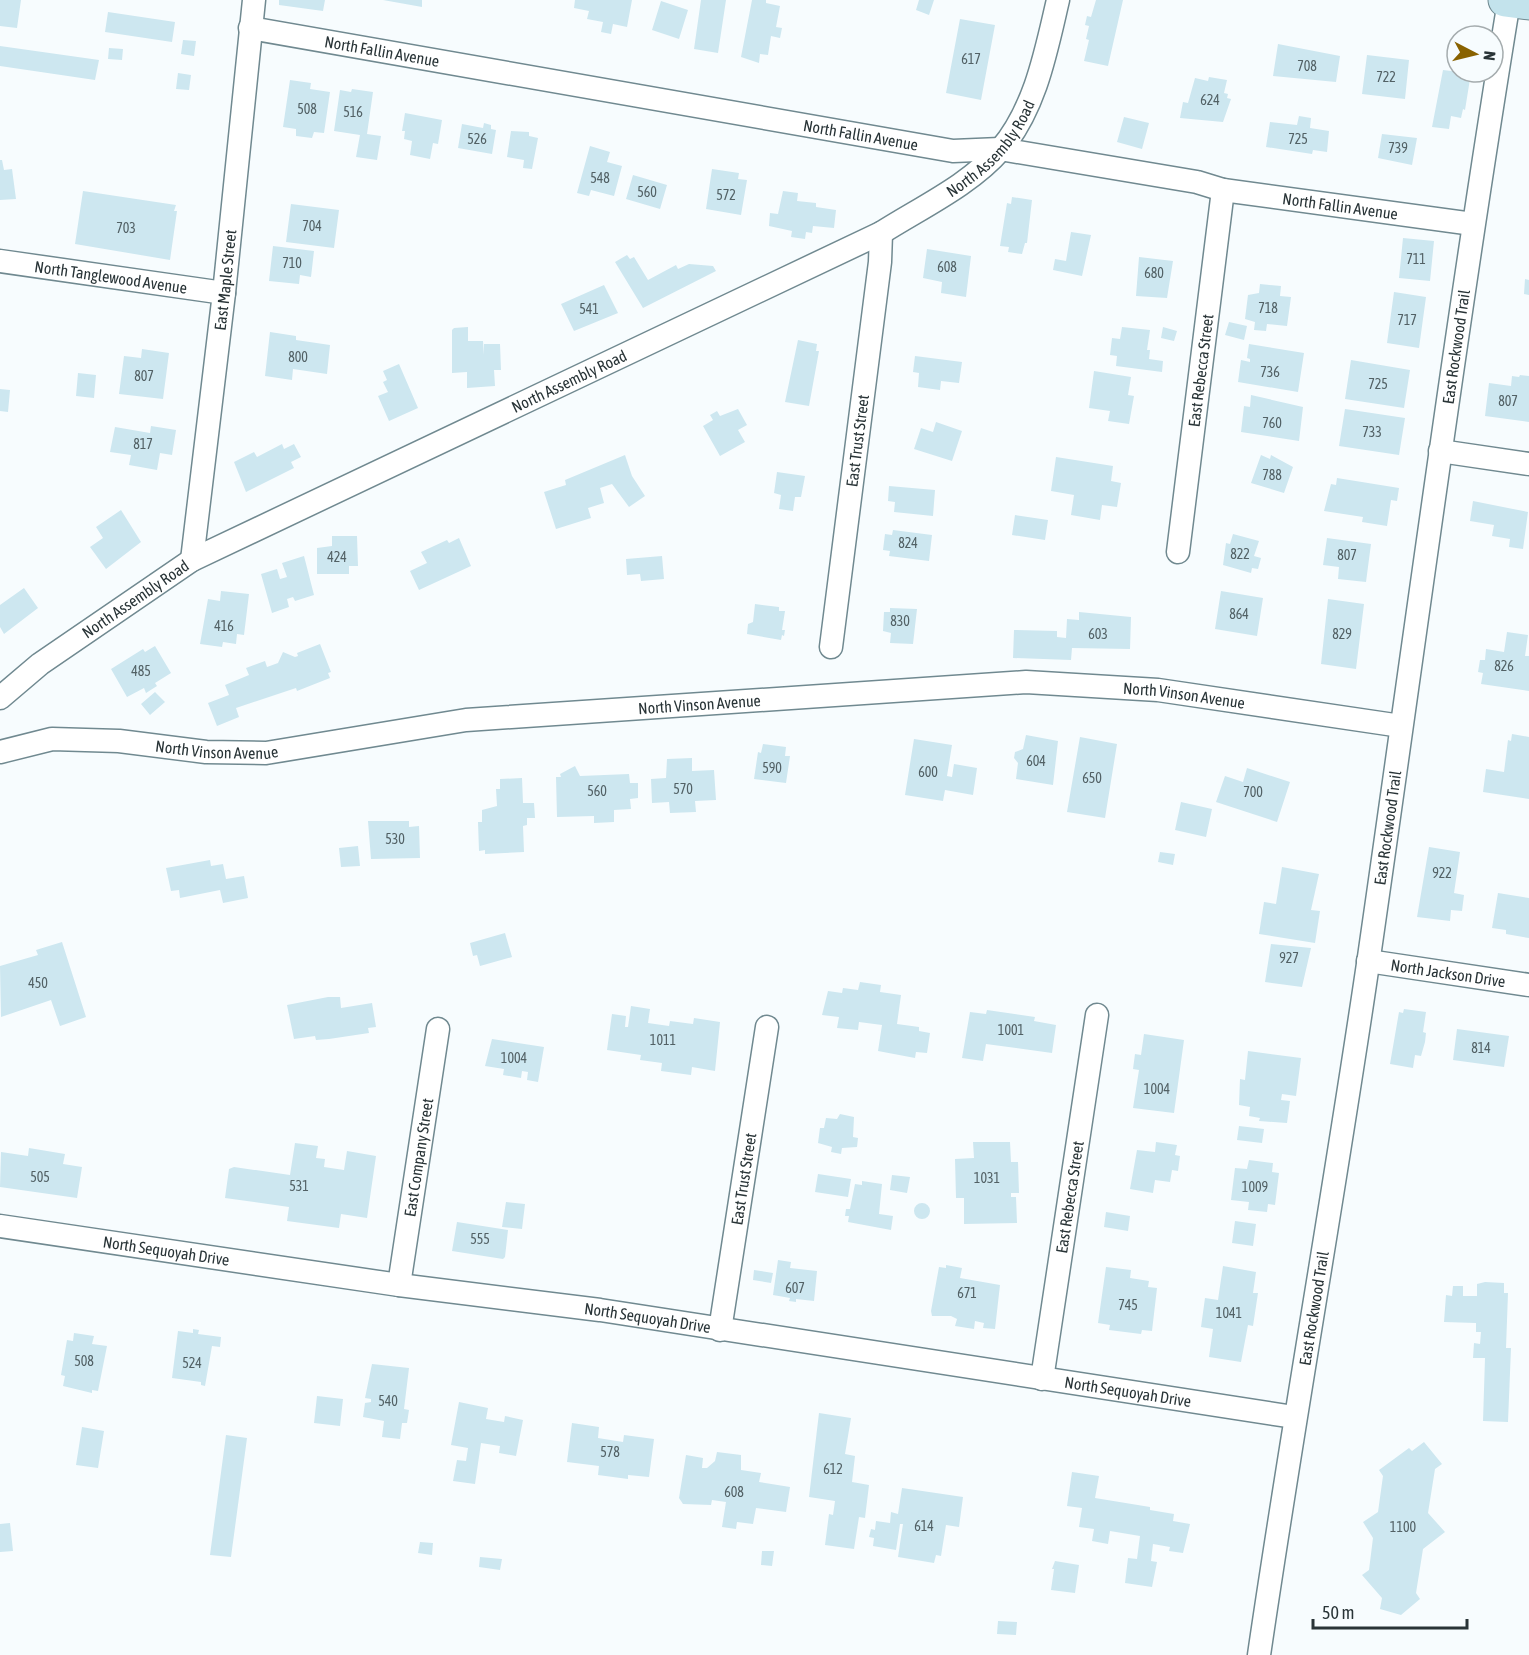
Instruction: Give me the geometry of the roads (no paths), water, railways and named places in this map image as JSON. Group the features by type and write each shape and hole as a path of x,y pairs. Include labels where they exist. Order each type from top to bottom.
{"main road":[{"path":"1507,0 1529,3"}],"street":[{"name":"East Maple Street","path":"192,560 224,293 254,0"},
{"name":"North Assembly Road","path":"0,698 40,664 192,560 881,233 963,182 1000,149 1023,114 1040,76 1058,0"},
{"name":"East Rockwood Trail","path":"1259,1655 1294,1418 1368,961 1507,0"},
{"name":"North Fallin Avenue","path":"250,28 953,151 1000,149 1197,182 1223,190 1473,224"},
{"name":"East Rebecca Street","path":"1178,552 1223,190"},
{"name":"East Trust Street","path":"831,647 880,262 881,233"},
{"name":"North Tanglewood Avenue","path":"0,261 224,293"},
{"path":"1440,451 1529,464"},
{"name":"North Vinson Avenue","path":"0,753 52,739 119,741 206,752 266,753 466,720 1026,682 1158,690 1401,726"},
{"name":"North Jackson Drive","path":"1368,961 1529,985"},
{"name":"East Rebecca Street","path":"1042,1379 1096,1015"},
{"name":"East Trust Street","path":"720,1330 767,1027"},
{"name":"East Company Street","path":"399,1285 438,1029"},
{"name":"North Sequoyah Drive","path":"0,1226 399,1285 600,1310 1294,1418"}]}
